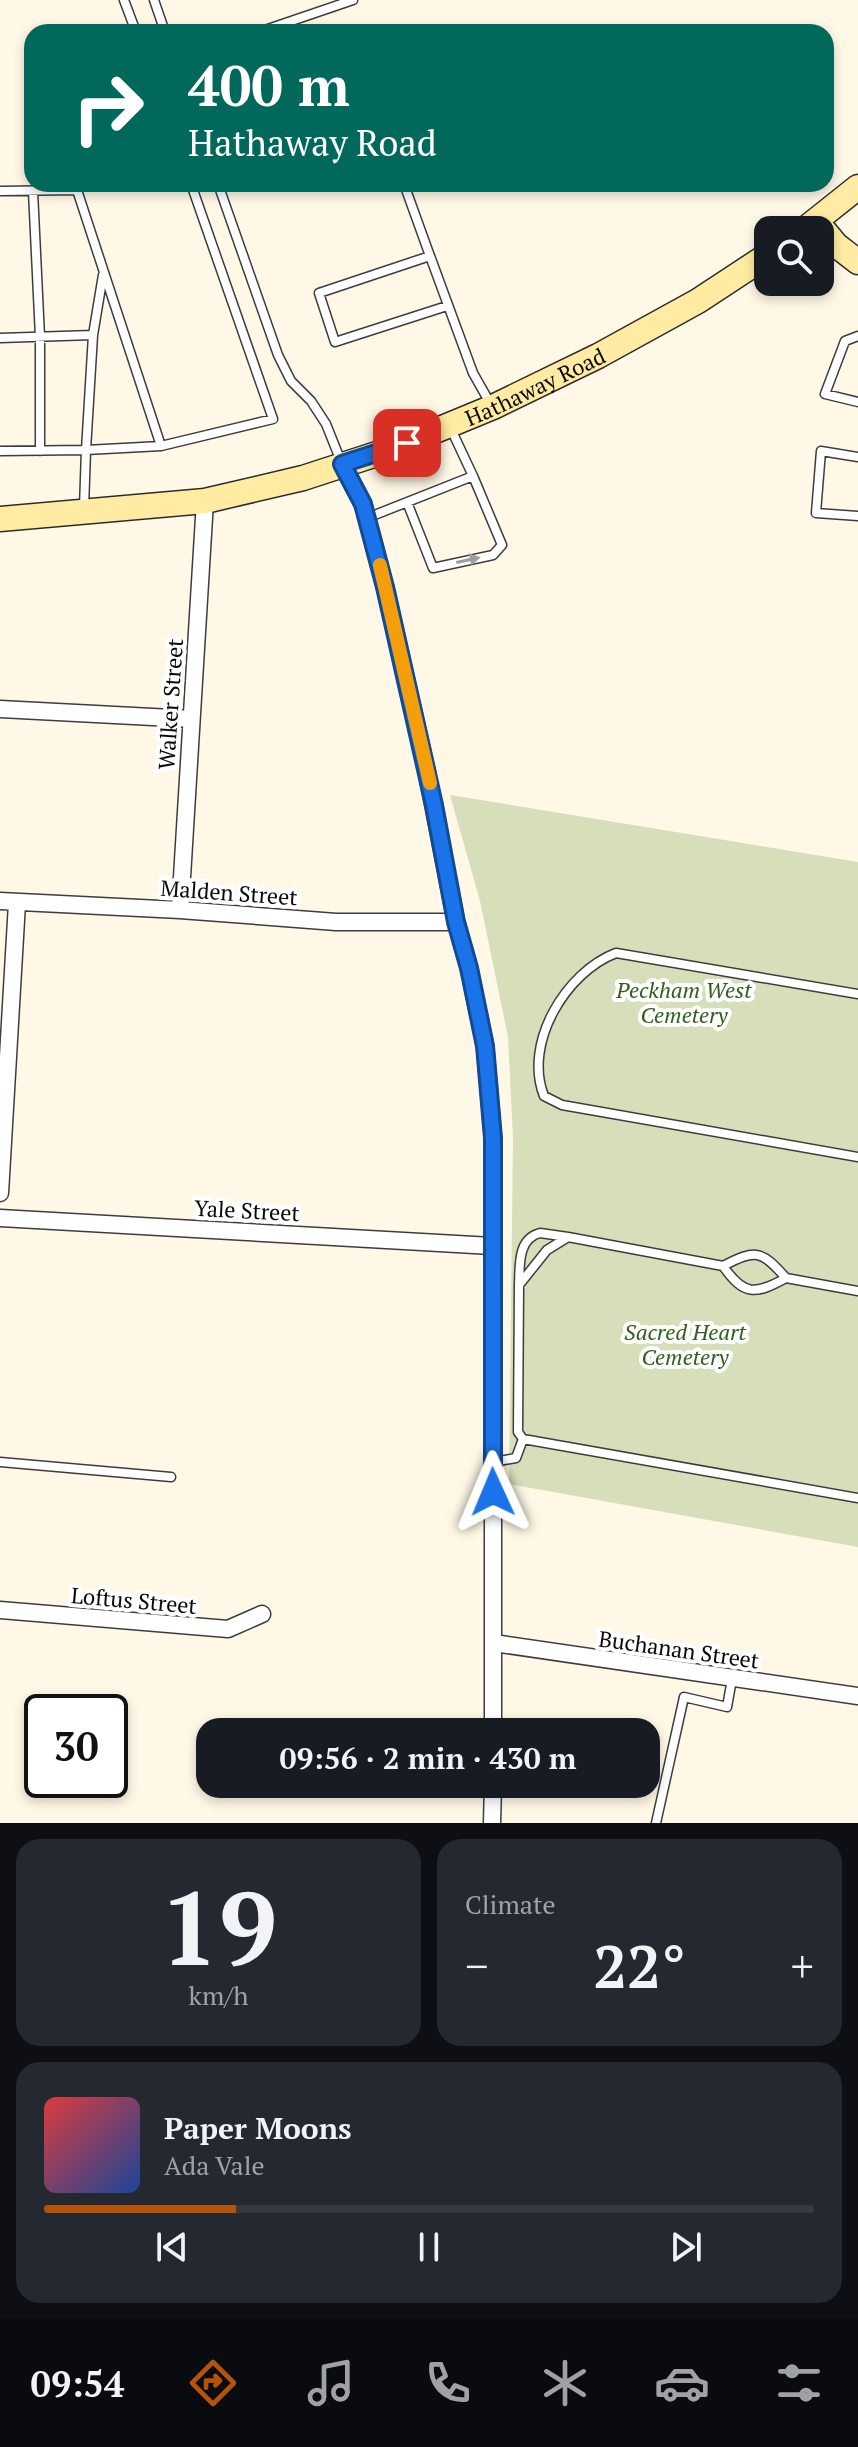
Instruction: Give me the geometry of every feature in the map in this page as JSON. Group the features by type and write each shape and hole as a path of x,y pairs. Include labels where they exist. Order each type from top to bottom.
{"main road":[{"path":"822,216 858,187"},
{"path":"834,244 858,262"},
{"name":"Hathaway Road","path":"0,519 205,501 254,491 342,464 493,407 646,331 754,264"}],"street":[{"path":"342,464 363,504 385,587 432,793 456,922 477,1007 490,1085 493,1138 493,1718"},
{"name":"Walker Street","path":"180,910 205,501"},
{"path":"0,709 191,719"},
{"path":"0,1193 8,902"},
{"name":"Malden Street","path":"8,902 180,910 336,922 456,922"},
{"name":"Yale Street","path":"0,1218 492,1246"},
{"name":"Loftus Street","path":"0,1610 228,1629 262,1614"},
{"name":"Buchanan Street","path":"494,1643 858,1696"},
{"path":"492,1823 493,1798"}],"lane":[{"path":"124,0 133,24"},
{"path":"154,0 162,24"},
{"path":"282,24 353,0"},
{"path":"0,191 24,191"},
{"path":"33,192 40,337 40,451"},
{"path":"78,192 161,446"},
{"path":"0,451 161,446 273,419 194,192"},
{"path":"221,192 278,355 291,381 311,401 326,424 342,464"},
{"path":"407,192 473,373 493,407"},
{"path":"430,256 319,293 335,342 447,306"},
{"path":"83,511 93,335 104,271"},
{"path":"0,338 93,335"},
{"path":"858,336 845,341 825,394 858,402"},
{"path":"407,502 433,568 493,555 502,545 449,426"},
{"path":"858,457 821,451 816,513 858,516"},
{"path":"367,518 473,476"},
{"path":"858,994 616,953 586,970 554,1009 546,1028 538,1070 544,1096 562,1105 858,1157"},
{"path":"786,1278 769,1260 757,1253 750,1253 723,1266 540,1233 527,1241 521,1253 518,1432 523,1439 858,1498"},
{"path":"519,1285 547,1250 568,1237"},
{"path":"723,1266 735,1282 750,1291 760,1290 786,1278 858,1291"},
{"path":"493,1462 516,1458 523,1439"},
{"path":"0,1462 171,1477"},
{"path":"656,1823 684,1697 727,1707 732,1679"}],"green space":[{"path":"450,795 858,862 858,1547 509,1484 513,1137 508,1037 480,901"}],"slow traffic":[{"path":"380,565 430,783"}],"route":[{"path":"407,443 342,464 363,504 394,623 485,1046 493,1138 493,1492"}],"park label":[{"name":"Peckham West Cemetery","path":"684,1002"},
{"name":"Sacred Heart Cemetery","path":"685,1344"}]}
